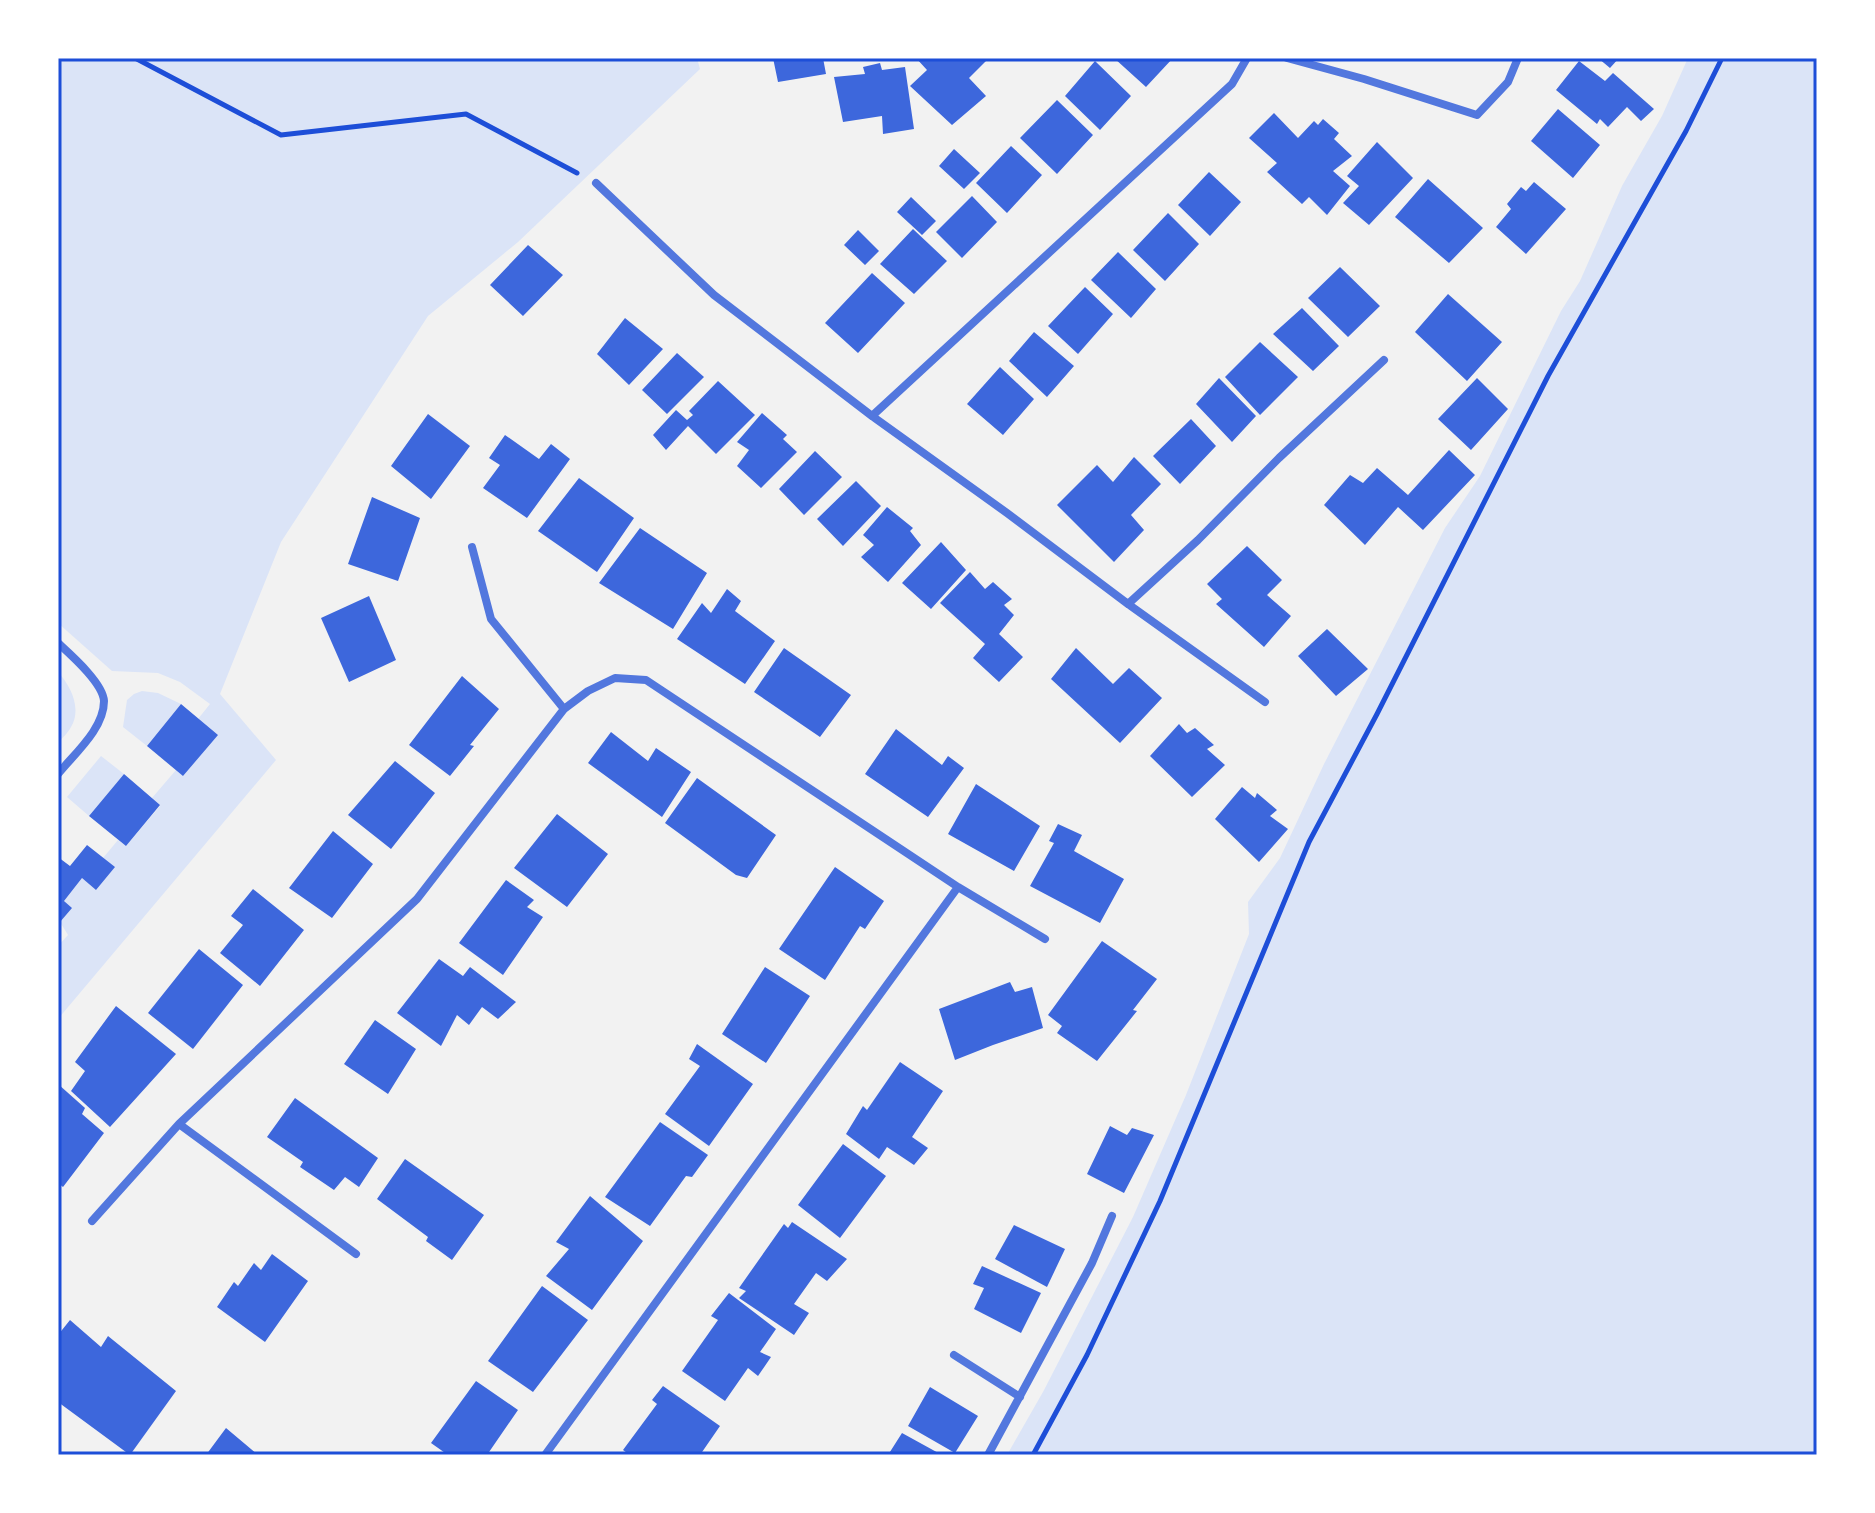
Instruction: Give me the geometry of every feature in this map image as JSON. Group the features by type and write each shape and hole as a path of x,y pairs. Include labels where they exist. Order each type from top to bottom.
{"street":[{"path":"872,416 1232,84 1247,58"},
{"path":"1287,58 1477,115 1508,82 1518,58"},
{"path":"596,183 714,295 872,416 1265,702"},
{"path":"1128,604 1384,360"},
{"path":"472,547 491,619 564,709"},
{"path":"58,643 90,675 104,700 100,718 91,734 58,774"},
{"path":"92,1221 179,1124 417,899 564,709 588,691 615,678 646,680 958,887 1045,939"},
{"path":"545,1455 958,887"},
{"path":"179,1124 356,1254"},
{"path":"988,1455 1092,1263 1112,1216"},
{"path":"954,1355 1020,1397"}],"path":[{"path":"135,58 281,135 466,114 596,183"},
{"path":"1033,1455 1087,1355 1160,1201 1309,842 1548,376 1686,131 1722,58"}],"shaded area":[{"path":"58,58 697,58 700,69 518,242 428,316 281,542 220,694 276,760 58,1019 58,946 68,935 60,922 71,908 64,901 82,878 96,890 114,868 103,858 118,840 126,846 160,806 152,798 176,770 183,776 217,735 198,719 210,704 180,682 158,673 112,671 58,623"},
{"path":"1688,58 1817,58 1817,1455 1007,1455 1133,1217 1186,1095 1249,934 1248,902 1280,858 1324,764 1445,528 1480,476 1561,311 1580,281 1622,186 1662,116"},
{"path":"58,672 71,691 75,713 70,729 58,743"},
{"path":"142,691 158,693 181,704 147,746 123,727 127,700"},
{"path":"101,756 124,774 89,816 67,797"}],"building":[{"path":"773,58 823,58 826,74 778,82"},
{"path":"916,58 989,58 969,78 986,96 952,125 910,86 927,70"},
{"path":"1114,58 1173,58 1146,87"},
{"path":"1598,58 1619,58 1610,68"},
{"path":"1095,61 1131,96 1100,130 1065,96"},
{"path":"1579,61 1605,81 1613,73 1654,109 1641,121 1627,107 1608,127 1600,119 1597,124 1556,90"},
{"path":"880,63 882,70 905,67 914,129 883,134 882,116 843,122 834,77 865,74 863,67"},
{"path":"1057,100 1093,135 1057,174 1020,138"},
{"path":"1558,109 1600,145 1573,178 1531,141"},
{"path":"1274,113 1298,138 1314,121 1318,125 1323,119 1339,133 1334,139 1352,156 1333,171 1350,186 1327,215 1309,197 1302,204 1267,172 1277,163 1249,138"},
{"path":"1377,142 1413,178 1369,225 1343,203 1359,186 1347,176"},
{"path":"1011,146 1042,175 1007,213 976,183"},
{"path":"954,149 980,173 964,189 939,166"},
{"path":"1209,172 1241,202 1210,236 1178,205"},
{"path":"1428,179 1483,228 1449,263 1395,217"},
{"path":"1534,182 1566,209 1526,254 1496,227 1511,209 1507,204 1521,187 1526,191"},
{"path":"972,196 997,222 962,258 936,232"},
{"path":"911,197 936,221 922,235 897,212"},
{"path":"1168,213 1199,244 1165,281 1133,250"},
{"path":"913,229 947,261 914,294 880,264"},
{"path":"858,230 879,251 865,265 844,245"},
{"path":"528,245 563,275 523,316 490,285"},
{"path":"1118,252 1156,289 1131,318 1091,280"},
{"path":"1340,267 1380,306 1348,337 1308,298"},
{"path":"872,273 905,303 858,353 825,323"},
{"path":"1085,287 1113,314 1078,354 1048,326"},
{"path":"1448,294 1502,342 1467,381 1415,332"},
{"path":"1302,308 1339,346 1313,371 1273,334"},
{"path":"625,318 663,349 629,385 597,354"},
{"path":"1034,332 1074,366 1047,397 1009,361"},
{"path":"1260,342 1298,377 1260,415 1225,377"},
{"path":"677,353 704,377 667,414 642,390"},
{"path":"1000,367 1034,399 1003,435 967,404"},
{"path":"1219,378 1256,416 1232,442 1196,404"},
{"path":"1477,378 1508,409 1471,450 1438,419"},
{"path":"718,381 755,415 716,454 688,426 666,450 653,435 676,410 687,420 693,415 689,411"},
{"path":"762,413 787,435 783,439 797,452 761,488 737,466 749,450 737,442"},
{"path":"428,414 470,446 431,499 391,466"},
{"path":"1191,419 1216,446 1180,484 1153,456"},
{"path":"505,435 539,459 551,444 570,459 527,518 483,488 500,465 489,458"},
{"path":"1449,450 1475,475 1423,530 1398,507 1365,545 1324,505 1350,475 1363,483 1377,468 1408,495"},
{"path":"815,451 842,477 804,515 779,489"},
{"path":"1134,457 1161,484 1131,515 1144,530 1114,562 1057,505 1097,465 1113,482"},
{"path":"579,478 634,518 597,572 538,531"},
{"path":"856,481 881,506 843,546 817,519"},
{"path":"372,497 420,518 398,581 348,564"},
{"path":"887,507 913,528 910,531 921,545 888,582 861,557 874,545 863,535"},
{"path":"640,528 707,573 673,629 599,583"},
{"path":"941,542 966,570 931,609 902,583"},
{"path":"1247,546 1282,580 1267,595 1291,616 1264,647 1216,604 1222,599 1207,584"},
{"path":"970,572 985,589 993,582 1012,599 1004,605 1014,615 999,634 1023,657 999,682 973,658 985,644 940,603"},
{"path":"727,589 741,601 735,611 775,641 745,684 677,639 702,603 711,613"},
{"path":"369,596 396,660 349,682 321,618"},
{"path":"1327,629 1368,669 1336,696 1298,656"},
{"path":"784,648 851,695 820,737 754,692"},
{"path":"1076,648 1113,684 1129,668 1162,698 1120,743 1051,679"},
{"path":"462,676 499,709 450,776 409,745"},
{"path":"181,704 218,735 183,776 147,746"},
{"path":"1179,724 1187,733 1195,728 1214,745 1207,749 1225,765 1192,797 1150,756"},
{"path":"896,729 942,765 948,756 964,768 928,817 865,774"},
{"path":"611,732 648,761 656,748 691,772 662,817 588,763"},
{"path":"395,761 435,793 391,849 348,815"},
{"path":"124,774 160,805 126,846 89,816"},
{"path":"697,778 776,835 747,878 736,875 665,823"},
{"path":"976,784 1040,826 1014,871 948,834"},
{"path":"1242,787 1255,798 1257,793 1277,810 1270,816 1288,829 1259,862 1215,819"},
{"path":"557,814 608,854 567,907 514,868"},
{"path":"1058,824 1082,835 1074,851 1124,879 1100,923 1030,886 1054,843 1049,841"},
{"path":"333,831 373,864 332,918 289,888"},
{"path":"87,845 115,867 96,890 82,878 64,901 72,908 60,922 58,857 70,866"},
{"path":"835,867 884,901 865,929 860,926 825,980 779,949"},
{"path":"506,880 534,900 527,907 543,917 503,975 459,943"},
{"path":"253,889 304,930 260,986 220,953 243,925 231,916"},
{"path":"1102,941 1157,979 1133,1010 1137,1011 1097,1061 1057,1033 1062,1026 1048,1015"},
{"path":"199,949 243,985 193,1049 148,1013"},
{"path":"439,959 463,976 470,967 516,1002 498,1019 482,1007 469,1025 457,1015 441,1046 397,1013"},
{"path":"765,967 810,996 766,1063 722,1034"},
{"path":"1010,982 1015,992 1032,987 1043,1028 955,1060 939,1009"},
{"path":"116,1006 176,1054 110,1127 71,1091 85,1071 75,1062"},
{"path":"375,1020 416,1049 388,1094 344,1064"},
{"path":"697,1044 753,1084 709,1146 665,1114 700,1066 689,1059"},
{"path":"900,1062 943,1091 912,1137 928,1148 914,1165 887,1147 879,1159 846,1134 863,1106 867,1110"},
{"path":"58,1084 85,1108 82,1114 104,1133 63,1187 58,1183"},
{"path":"295,1098 378,1158 359,1187 345,1177 334,1190 300,1167 303,1162 267,1137"},
{"path":"660,1122 708,1155 692,1177 686,1176 650,1226 605,1197"},
{"path":"1110,1126 1127,1135 1132,1128 1154,1135 1124,1193 1087,1174"},
{"path":"843,1144 886,1176 840,1238 798,1205"},
{"path":"405,1159 484,1215 452,1260 426,1241 428,1237 377,1199"},
{"path":"590,1196 643,1241 592,1310 546,1276 569,1249 556,1242"},
{"path":"792,1222 847,1259 827,1281 816,1273 794,1304 809,1313 794,1335 739,1298 746,1291 739,1288 784,1224 788,1228"},
{"path":"1014,1225 1065,1249 1047,1287 995,1259"},
{"path":"272,1254 308,1281 265,1342 217,1307 234,1282 238,1286 254,1263 261,1270"},
{"path":"982,1266 1041,1293 1021,1333 974,1309 984,1288 973,1284"},
{"path":"542,1286 588,1320 533,1392 488,1361"},
{"path":"729,1293 776,1329 760,1352 771,1357 758,1376 748,1368 725,1401 682,1371 718,1320 711,1316"},
{"path":"70,1320 101,1347 108,1336 176,1391 130,1455 58,1402 58,1335"},
{"path":"476,1381 518,1410 487,1455 448,1455 431,1443"},
{"path":"663,1386 720,1426 700,1455 630,1455 623,1450 657,1404 652,1400"},
{"path":"930,1387 978,1416 955,1453 908,1426"},
{"path":"226,1428 258,1455 206,1455"},
{"path":"902,1433 942,1455 888,1455"}]}
